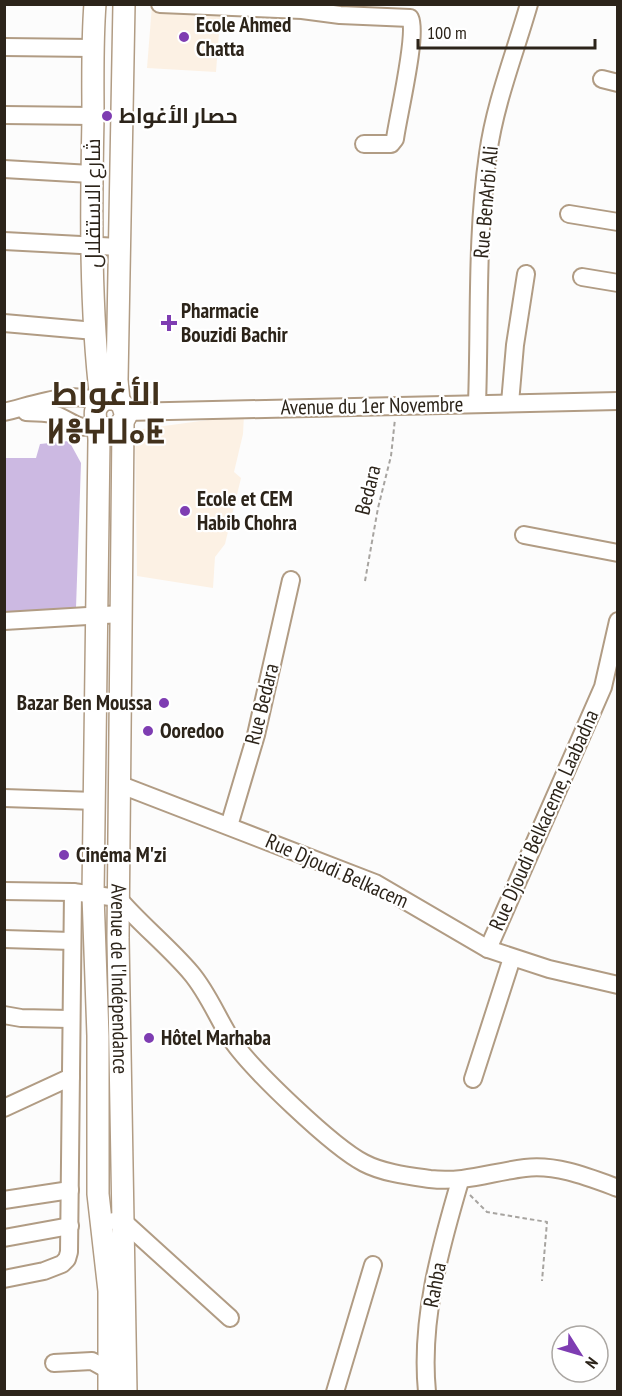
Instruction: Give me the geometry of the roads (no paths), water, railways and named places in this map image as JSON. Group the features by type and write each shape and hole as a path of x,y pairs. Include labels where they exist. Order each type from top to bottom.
{"main road":[{"name":"شارع الاستقلال","path":"95,4 92,48 92,246 95,331 109,413"},
{"name":"Avenue de l'Indépendance","path":"109,1381 109,1291 98,1194 98,1036 83,894 96,801 98,616 96,583 109,413 117,380 124,4"},
{"name":"Avenue de l'Indépendance","path":"109,413 121,614 118,898 120,1153 126,1392"}],"street":[{"path":"160,4 302,10 340,15 410,18 412,26 410,51 395,139 391,144 364,144"},
{"name":"Rue BenArbi Ali","path":"477,404 477,318 482,200 488,151 529,4"},
{"path":"4,47 92,48"},
{"path":"4,115 93,116"},
{"path":"4,169 92,174"},
{"path":"569,214 618,222"},
{"path":"4,241 119,247"},
{"path":"510,403 515,345 526,274"},
{"path":"582,277 618,283"},
{"path":"4,323 95,331"},
{"path":"72,396 87,396 109,413 84,428 50,414 4,412 72,396"},
{"name":"Avenue du 1er Novembre","path":"109,413 618,400"},
{"path":"524,535 618,553"},
{"name":"Rue Bedara","path":"230,826 256,735 291,580"},
{"path":"4,621 121,614"},
{"name":"Rue Djoudi Belkaceme, Laabadna","path":"488,950 603,687 618,621"},
{"name":"Rue Djoudi Belkacem","path":"121,784 375,883 488,950 618,985"},
{"path":"4,798 96,801"},
{"path":"4,891 83,894 118,898 139,923 190,971 211,1000 231,1039 250,1062 309,1119 363,1162 390,1172 460,1181 499,1172 537,1167 567,1171 618,1188"},
{"path":"4,1279 62,1264 69,1252 72,941 83,894"},
{"path":"4,939 72,941"},
{"path":"473,1079 512,958"},
{"path":"4,1015 21,1018 70,1019"},
{"path":"4,1108 71,1077"},
{"name":"Rahba","path":"427,1392 425,1355 432,1290 460,1181"},
{"path":"4,1200 70,1190"},
{"path":"102,1221 123,1221 230,1318"},
{"path":"4,1238 70,1226"},
{"path":"335,1392 373,1265"},
{"path":"54,1363 92,1362 109,1381"}],"place":[{"name":"Ecole Ahmed Chatta","path":"184,37"},
{"name":"حصار الأغواط","path":"107,116"},
{"name":"Pharmacie Bouzidi Bachir","path":"169,323"},
{"name":"Ecole et CEM Habib Chohra","path":"185,511"},
{"name":"Bazar Ben Moussa","path":"164,703"},
{"name":"Ooredoo","path":"148,731"},
{"name":"Cinéma M'zi","path":"64,855"},
{"name":"Hôtel Marhaba","path":"149,1038"}],"district":[{"name":"الأغواط ⵍⴻⵖⵡⴰⵟ","path":"106,412"}]}
